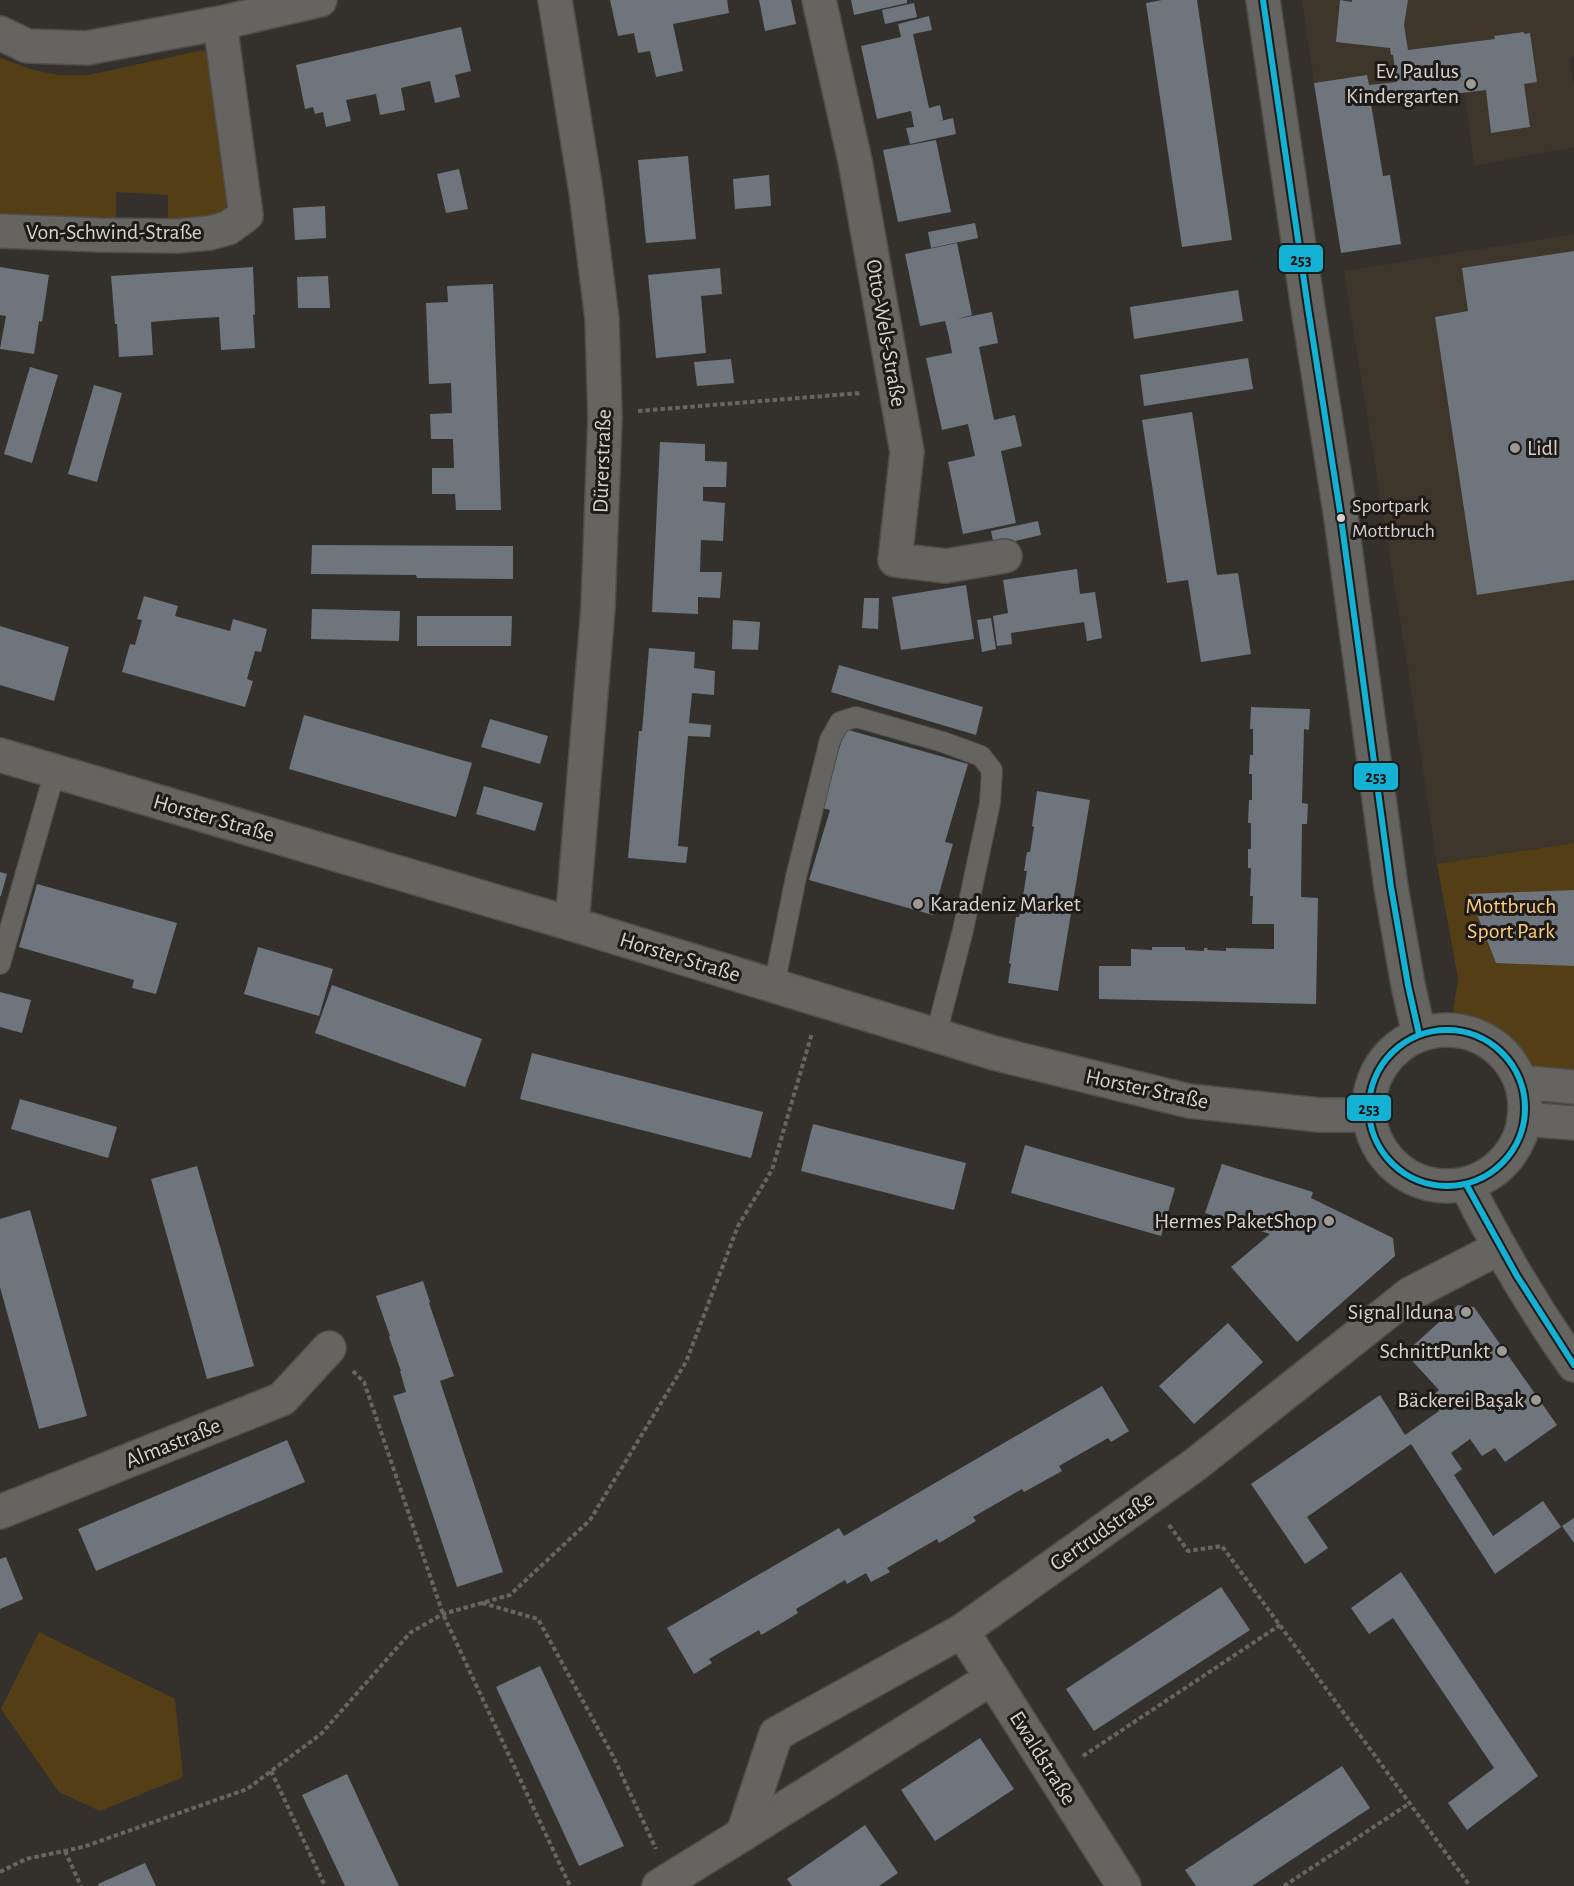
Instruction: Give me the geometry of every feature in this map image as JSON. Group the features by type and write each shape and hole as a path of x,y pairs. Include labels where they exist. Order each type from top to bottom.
{"street":[{"path":"0,33 27,46 87,48 220,23 320,0"},
{"name":"Dürerstraße","path":"555,0 586,192 602,319 605,417 598,608 572,924"},
{"name":"Otto-Wels-Straße","path":"819,0 855,161 908,452 895,560 946,566 1005,556"},
{"path":"1263,0 1341,518 1391,888 1419,1034"},
{"name":"Von-Schwind-Straße","path":"0,231 177,236 210,233 228,228 246,215 220,23"},
{"name":"Horster Straße","path":"0,755 572,924 994,1053 1189,1101 1319,1115 1368,1115"},
{"path":"1449,1029 1473,1034 1492,1043 1503,1053 1512,1064 1521,1082 1525,1102 1520,1136 1499,1167 1484,1177 1466,1184 1438,1186 1421,1182 1390,1163 1376,1141 1368,1115 1370,1089 1375,1076 1382,1064 1401,1044 1419,1034 1449,1029"},
{"path":"1521,1082 1574,1087"},
{"path":"1524,1119 1574,1123"},
{"path":"1466,1184 1499,1248 1574,1365"},
{"name":"Gertrudstraße","path":"743,1834 776,1734 962,1631 1196,1464 1410,1294 1499,1248"},
{"name":"Almastraße","path":"0,1512 282,1399 329,1348"},
{"name":"Ewaldstraße","path":"962,1631 1124,1886"},
{"path":"665,1883 992,1678"}],"lane":[{"path":"774,986 796,877 830,740 840,722 856,717 943,742 981,756 992,770 990,802 963,930 936,1035"},
{"path":"0,964 55,771"}],"path":[{"path":"605,417 635,411 897,390"},
{"path":"0,1872 26,1859 83,1847 247,1789 321,1734 410,1633 443,1614 510,1594 590,1520 686,1362 738,1226 772,1170 821,1000"},
{"path":"329,1348 364,1382 443,1614 570,1886"},
{"path":"1150,1497 1188,1551 1222,1546 1470,1886"},
{"path":"481,1603 537,1619 613,1756 665,1883"},
{"path":"1053,1775 1280,1625"},
{"path":"271,1772 325,1886"},
{"path":"1284,1886 1410,1803"},
{"path":"65,1851 81,1886"}],"shaded area":[{"name":"Ev. Paulus Kindergarten","path":"1302,0 1574,0 1574,57 1569,60 1574,85 1574,147 1474,166 1465,93 1371,104 1367,75 1314,83"},
{"path":"1574,234 1574,843 1437,864 1344,271"}],"green space":[{"path":"203,50 211,59 227,201 225,210 219,214 168,221 168,195 116,192 116,219 0,214 0,58 33,70 59,75 89,75"},
{"name":"Mottbruch Sport Park","path":"1574,843 1574,1080 1535,1074 1526,1056 1514,1041 1499,1029 1479,1019 1453,1013 1458,978 1437,864"},
{"path":"39,1632 175,1699 183,1777 100,1811 59,1792 1,1709"}],"building":[{"path":"610,0 727,0 729,13 673,24 683,71 656,77 650,51 638,53 634,33 618,36"},
{"path":"759,0 791,0 796,24 765,31"},
{"path":"851,0 907,0 907,3 854,15"},
{"path":"1162,0 1197,0 1232,240 1182,247 1146,3"},
{"path":"1340,0 1352,2 1352,0 1408,0 1404,25 1408,50 1495,39 1494,36 1530,33 1537,82 1524,84 1530,127 1491,133 1486,90 1371,104 1383,176 1390,175 1401,244 1341,253 1314,83 1367,75 1369,85 1397,82 1390,48 1336,42"},
{"path":"914,3 917,17 885,24 882,10"},
{"path":"929,16 932,30 913,34 929,108 940,105 943,120 936,122 953,118 956,134 910,144 906,128 914,127 911,111 877,119 861,46 901,37 898,24"},
{"path":"461,27 471,71 455,75 460,97 435,103 430,81 401,88 405,110 380,115 376,94 346,100 351,121 326,127 323,112 315,114 313,107 305,109 296,65"},
{"path":"936,140 951,212 898,222 883,150"},
{"path":"688,156 696,239 646,243 638,160"},
{"path":"459,169 468,209 446,213 437,174"},
{"path":"769,175 771,206 735,209 733,179"},
{"path":"325,206 326,238 295,240 293,208"},
{"path":"975,223 978,238 931,248 928,232"},
{"path":"957,243 972,315 957,319 992,312 998,343 979,347 994,420 1015,415 1022,446 1001,451 1016,523 963,534 948,462 975,456 968,424 942,430 926,358 952,353 949,337 945,321 920,326 905,254"},
{"name":"Lidl","path":"1574,251 1574,580 1477,595 1435,317 1468,311 1462,268"},
{"path":"0,267 49,275 42,322 39,321 34,354 0,349 6,316 0,315"},
{"path":"253,267 255,348 221,350 219,317 185,319 151,322 153,355 119,357 111,276"},
{"path":"720,268 722,294 701,296 706,353 656,358 648,275"},
{"path":"328,276 330,308 298,308 297,277"},
{"path":"493,284 501,510 456,510 455,494 432,494 432,468 454,468 453,439 431,439 430,414 452,413 451,383 429,384 426,303 448,302 447,286"},
{"path":"1238,290 1243,321 1134,339 1130,307"},
{"path":"1248,358 1253,389 1144,406 1140,375"},
{"path":"731,359 734,383 697,386 694,362"},
{"path":"30,367 58,375 32,463 4,454"},
{"path":"94,385 122,393 97,482 68,474"},
{"path":"1192,412 1217,575 1238,573 1251,654 1201,662 1188,580 1167,583 1142,420"},
{"path":"660,442 705,444 705,461 727,462 726,487 703,487 703,501 725,503 723,541 701,540 700,572 722,572 720,598 698,597 698,614 652,612"},
{"path":"1038,521 1041,535 994,546 991,531"},
{"path":"312,545 513,546 513,579 311,574"},
{"path":"1077,569 1080,594 1095,592 1102,638 1087,641 1084,622 1011,633 1012,644 997,646 993,616 1008,613 1003,580"},
{"path":"966,585 974,639 901,650 892,597"},
{"path":"144,596 178,606 175,616 230,631 233,619 267,629 261,652 255,651 247,679 253,681 245,707 122,672 130,644 135,645 142,620 137,619"},
{"path":"864,598 879,598 878,629 862,628"},
{"path":"312,609 400,611 399,641 311,639"},
{"path":"417,616 512,616 511,646 417,646"},
{"path":"991,618 996,649 982,652 977,620"},
{"path":"733,620 760,622 758,650 732,649"},
{"path":"0,626 69,647 54,701 0,685"},
{"path":"649,648 695,652 694,668 715,671 714,695 692,693 689,723 711,725 710,737 688,736 678,846 688,847 686,863 628,858"},
{"path":"839,665 983,707 976,735 831,692"},
{"path":"1251,707 1310,709 1309,730 1304,729 1302,803 1308,804 1307,824 1302,824 1301,897 1318,898 1316,1004 1099,999 1099,966 1131,966 1131,949 1185,947 1185,950 1204,951 1204,948 1208,948 1207,950 1226,951 1226,948 1274,949 1274,924 1252,924 1251,868 1248,868 1248,849 1251,849 1251,823 1248,823 1249,800 1252,800 1252,774 1249,774 1250,755 1253,755 1253,729 1250,729"},
{"path":"304,715 472,763 456,817 289,769"},
{"path":"490,719 548,736 540,764 481,747"},
{"path":"845,729 968,764 945,842 953,844 933,915 809,880 830,810 822,808"},
{"path":"484,786 543,803 535,831 476,814"},
{"path":"1037,791 1090,800 1058,991 1008,983 1016,917 1019,917 1022,900 1020,897 1023,896 1027,871 1024,871 1027,852 1030,852 1034,827 1032,826"},
{"path":"0,872 7,874 1,896 0,896"},
{"path":"37,884 177,923 156,994 132,988 134,980 19,947"},
{"name":"Mottbruch Sport Park","path":"1574,890 1574,966 1496,963 1469,894"},
{"path":"258,947 333,969 319,1016 244,994"},
{"path":"332,985 482,1039 465,1087 315,1033"},
{"path":"0,992 31,1000 22,1033 0,1027"},
{"path":"532,1053 763,1112 751,1158 520,1099"},
{"path":"20,1099 117,1127 108,1158 11,1129"},
{"path":"813,1124 966,1163 954,1210 801,1171"},
{"path":"1025,1145 1175,1188 1161,1236 1011,1193"},
{"path":"1222,1164 1313,1192 1311,1198 1393,1238 1395,1256 1297,1342 1231,1267 1270,1234 1205,1213"},
{"path":"197,1166 254,1366 207,1379 151,1179"},
{"path":"30,1210 87,1416 39,1429 0,1287 0,1219"},
{"path":"423,1281 454,1376 440,1381 503,1572 457,1587 393,1396 406,1392 376,1296"},
{"path":"1458,1305 1474,1307 1557,1425 1505,1462 1495,1448 1482,1456 1470,1439 1451,1453 1462,1469 1454,1475 1493,1536 1543,1501 1561,1527 1495,1574 1411,1444 1307,1517 1328,1548 1305,1564 1251,1484 1380,1395 1405,1435 1439,1411 1430,1398 1439,1390 1405,1353"},
{"path":"1228,1323 1263,1362 1194,1424 1159,1386"},
{"path":"1102,1386 1129,1431 1111,1442 1108,1438 1059,1466 1062,1471 1024,1492 1022,1489 973,1517 976,1521 939,1543 937,1539 887,1568 890,1572 871,1582 866,1573 847,1584 845,1580 796,1609 798,1613 780,1624 761,1635 759,1630 709,1659 712,1663 694,1674 667,1628 839,1528 844,1536"},
{"path":"287,1440 305,1482 96,1571 78,1529"},
{"path":"1574,1518 1574,1543 1562,1526"},
{"path":"6,1557 23,1599 0,1609 0,1559"},
{"path":"1401,1572 1538,1776 1467,1830 1448,1803 1494,1768 1393,1618 1369,1634 1351,1608"},
{"path":"1221,1587 1250,1630 1094,1731 1066,1689"},
{"path":"540,1666 624,1846 579,1866 496,1687"},
{"path":"980,1738 1014,1789 935,1841 901,1790"},
{"path":"1342,1766 1370,1808 1252,1886 1196,1886 1185,1870"},
{"path":"347,1774 399,1886 345,1886 302,1795"},
{"path":"865,1825 898,1873 879,1886 792,1886 787,1879"},
{"path":"145,1863 156,1886 99,1886 98,1884"}],"transit line":[{"name":"253","path":"1263,0 1341,518 1391,887 1419,1034"},
{"name":"253","path":"1447,1030 1462,1031 1477,1036 1502,1053 1519,1078 1524,1093 1525,1108 1524,1123 1519,1138 1502,1163 1477,1180 1462,1185 1447,1186 1432,1185 1417,1180 1392,1163 1375,1138 1370,1123 1369,1108 1370,1093 1375,1078 1392,1053 1417,1036 1432,1031 1447,1030"},
{"name":"253","path":"1466,1184 1517,1276 1574,1365"}],"place":[{"name":"Ev. Paulus Kindergarten","path":"1471,84"},
{"name":"Lidl","path":"1515,448"},
{"name":"Sportpark Mottbruch","path":"1341,518"},
{"name":"Karadeniz Market","path":"918,904"},
{"name":"Hermes PaketShop","path":"1329,1221"},
{"name":"Signal Iduna","path":"1466,1312"},
{"name":"SchnittPunkt","path":"1502,1351"},
{"name":"Bäckerei Başak","path":"1536,1400"}]}
